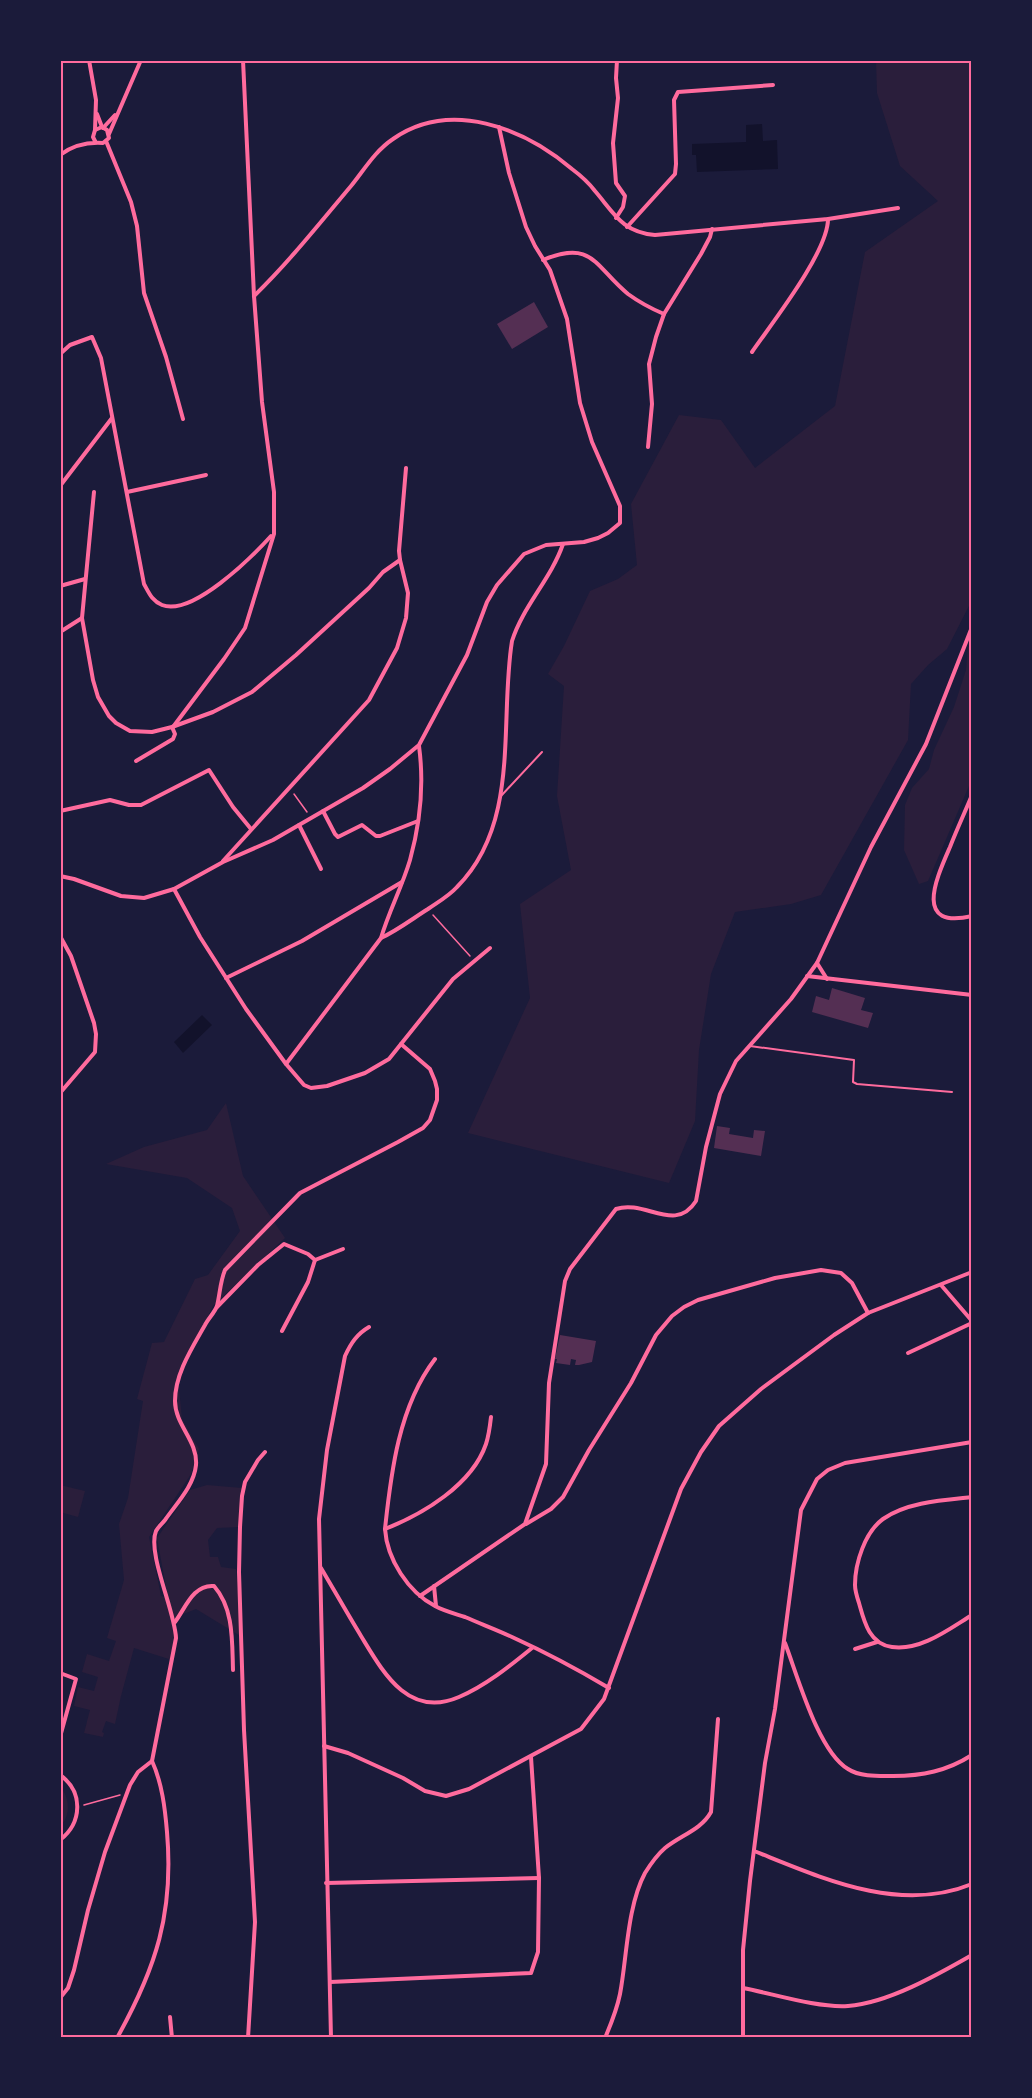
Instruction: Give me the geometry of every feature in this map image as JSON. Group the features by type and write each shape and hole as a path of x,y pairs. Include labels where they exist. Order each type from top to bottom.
{"street":[{"path":"89,60 97,114 103,128 109,134"},
{"path":"104,142 141,60"},
{"path":"172,728 245,628 274,534 274,492 262,402 254,296 243,60"},
{"path":"616,218 623,207 625,196 616,183 613,143 618,98 617,60"},
{"path":"627,227 675,174 674,100 678,92 773,85"},
{"path":"94,130 103,128 118,112"},
{"path":"94,139 97,114"},
{"path":"254,296 273,278 379,150 420,125 438,120 468,119 499,127 531,142 571,168 595,190 616,218 627,227 644,234 655,235 828,219 898,208"},
{"path":"60,876 121,896 144,898 174,889 223,862 273,840 390,770 419,745 467,655 478,622 497,585 524,555 540,547 584,542 608,533 620,523 622,513 620,506 592,442 580,403 567,319 550,270 535,246 524,219 509,173 499,127"},
{"path":"60,155 68,149 94,139 104,142 109,147 132,202 137,226 144,293 166,357 183,419"},
{"path":"60,148 68,149"},
{"path":"752,352 796,288 820,248 828,219"},
{"path":"648,447 652,404 649,364 664,314 701,254 712,229"},
{"path":"543,260 568,252 577,251 585,254 604,268 628,293 664,314"},
{"path":"61,353 70,345 92,337 103,364 144,584 154,601 165,606 178,606 199,598 216,586 274,534"},
{"path":"60,486 112,418"},
{"path":"223,862 369,700 397,648 406,618 408,599 399,551 406,468"},
{"path":"127,492 206,475"},
{"path":"94,492 82,618 98,697 109,716 130,731 152,732 172,728 213,712 252,692 296,655 369,588 383,572 400,560"},
{"path":"381,938 393,933 456,889 473,869 484,851 493,830 505,753 512,641 516,626 553,567 563,544"},
{"path":"60,586 85,579"},
{"path":"60,632 82,618"},
{"path":"525,1524 546,1464 549,1383 561,1300 570,1269 616,1209 631,1206 668,1216 685,1213 696,1201 706,1147 720,1094 736,1061 791,999 817,963 871,847 926,744 972,627"},
{"path":"136,761 174,738 172,728"},
{"path":"286,1064 381,938 410,862 422,774 419,745"},
{"path":"60,812 110,800 129,805 141,805 208,770 251,829"},
{"path":"972,795 936,880 933,902 937,911 946,918 958,919 972,916"},
{"path":"323,811 338,837 362,825 376,836 384,836 417,821"},
{"path":"299,825 321,869"},
{"path":"226,978 302,941 402,882"},
{"path":"174,889 200,937 246,1010 286,1064 304,1085 311,1088 356,1076 389,1059 453,979 490,948"},
{"path":"60,936 71,956 96,1034 94,1052 60,1092"},
{"path":"817,963 827,979"},
{"path":"807,976 972,995"},
{"path":"217,1308 220,1280 225,1270 300,1193 423,1128 430,1120 437,1100 438,1089 435,1081 430,1069 401,1044"},
{"path":"117,2038 151,1970 165,1919 169,1886 168,1841 164,1807 152,1761 174,1650 175,1623 158,1563 155,1541 156,1531 183,1496 194,1476 196,1460 176,1412 176,1392 182,1369 205,1325 217,1308 258,1265 284,1245 308,1254 315,1260"},
{"path":"315,1260 343,1249"},
{"path":"282,1331 308,1282 315,1260"},
{"path":"420,1596 525,1524 551,1509 563,1497 637,1372 656,1335 672,1316 684,1307 698,1300 775,1278 821,1270 841,1274 852,1283 868,1313"},
{"path":"324,1746 348,1753 403,1778 425,1791 446,1796 469,1789 580,1729 595,1713 609,1688 673,1510 701,1452 719,1426 753,1396 834,1335 868,1313 972,1272"},
{"path":"908,1353 972,1322 941,1286"},
{"path":"331,2038 319,1519 334,1409 345,1356 355,1338 369,1327"},
{"path":"435,1359 424,1372 398,1443 385,1529 390,1556 420,1596 436,1607 513,1637 578,1669 609,1688"},
{"path":"385,1529 428,1509 471,1471 486,1444 491,1417"},
{"path":"743,2038 743,1950 765,1763 776,1709 801,1510 817,1479 828,1470 845,1463 972,1442"},
{"path":"248,2038 255,1922 244,1730 239,1572 240,1519 245,1482 265,1452"},
{"path":"877,1642 865,1626 854,1586 863,1547 872,1529 884,1518 902,1510 937,1501 972,1497"},
{"path":"321,1568 377,1664 396,1687 415,1698 438,1702 459,1697 505,1669 532,1648"},
{"path":"175,1623 192,1596 206,1586 214,1586 225,1602 229,1613 233,1670"},
{"path":"434,1586 436,1607"},
{"path":"855,1648 877,1642 892,1647 917,1645 936,1637 972,1615"},
{"path":"784,1640 822,1739 835,1758 847,1769 856,1773 881,1776 924,1774 937,1772 972,1755"},
{"path":"60,1674 76,1679 60,1737"},
{"path":"605,2038 619,1997 633,1911 644,1877 665,1849 698,1828 711,1812 718,1719"},
{"path":"330,1982 531,1973 538,1952 539,1878 531,1757"},
{"path":"60,1998 68,1988 74,1970 105,1852 127,1793 135,1777 152,1761"},
{"path":"60,1775 74,1791 78,1807 71,1830 60,1840"},
{"path":"754,1851 818,1878 846,1886 908,1896 956,1891 972,1884"},
{"path":"326,1883 539,1878"},
{"path":"743,1988 820,2004 849,2006 909,1988 972,1956"},
{"path":"170,2017 172,2038"}],"lane":[{"path":"499,798 542,752"},
{"path":"750,1046 853,1060 855,1062 854,1082 857,1084 952,1092"}],"path":[{"path":"290,788 311,818"},
{"path":"427,909 475,961"},
{"path":"78,1807 127,1793"}],"shaded area":[{"path":"876,60 972,60 972,600 947,649 911,684 908,740 821,895 791,904 735,912 711,974 699,1050 695,1121 669,1183 468,1133 530,998 520,904 571,870 557,796 564,686 548,674 590,591 618,579 637,565 631,504 679,415 721,420 755,468 835,406 865,252 938,201 900,166 877,93"},
{"path":"762,124 763,141 777,140 778,169 697,172 696,155 692,155 692,144 746,142 746,125"},
{"path":"972,646 972,779 928,881 919,884 904,850 905,805 912,788 929,769 934,750 954,707 966,670 968,647"},
{"path":"202,1015 212,1025 183,1053 174,1042"},
{"path":"226,1103 243,1176 285,1238 213,1306 178,1378 182,1419 199,1449 191,1474 149,1537 161,1596 168,1598 157,1538 190,1490 207,1485 242,1488 240,1527 217,1528 208,1540 210,1557 218,1557 221,1567 236,1569 242,1637 196,1609 176,1617 172,1660 134,1648 115,1724 106,1721 102,1732 103,1737 84,1733 90,1710 74,1706 78,1687 94,1691 98,1677 82,1672 87,1654 109,1661 116,1641 107,1638 124,1580 119,1524 128,1498 143,1401 137,1399 152,1343 164,1342 195,1279 208,1275 240,1231 232,1208 187,1178 106,1164 144,1147 207,1130"},
{"path":"60,1485 85,1491 78,1517 60,1512"},
{"path":"60,1786 66,1796 68,1807 64,1822 60,1827"}],"building":[{"path":"534,302 548,327 512,349 497,324"},
{"path":"832,988 865,998 861,1010 873,1013 868,1028 812,1012 816,996 829,1000"},
{"path":"717,1126 730,1128 729,1134 753,1138 754,1130 765,1131 761,1156 714,1148"},
{"path":"560,1335 596,1341 592,1362 575,1365 576,1360 571,1359 570,1365 556,1363"}]}
